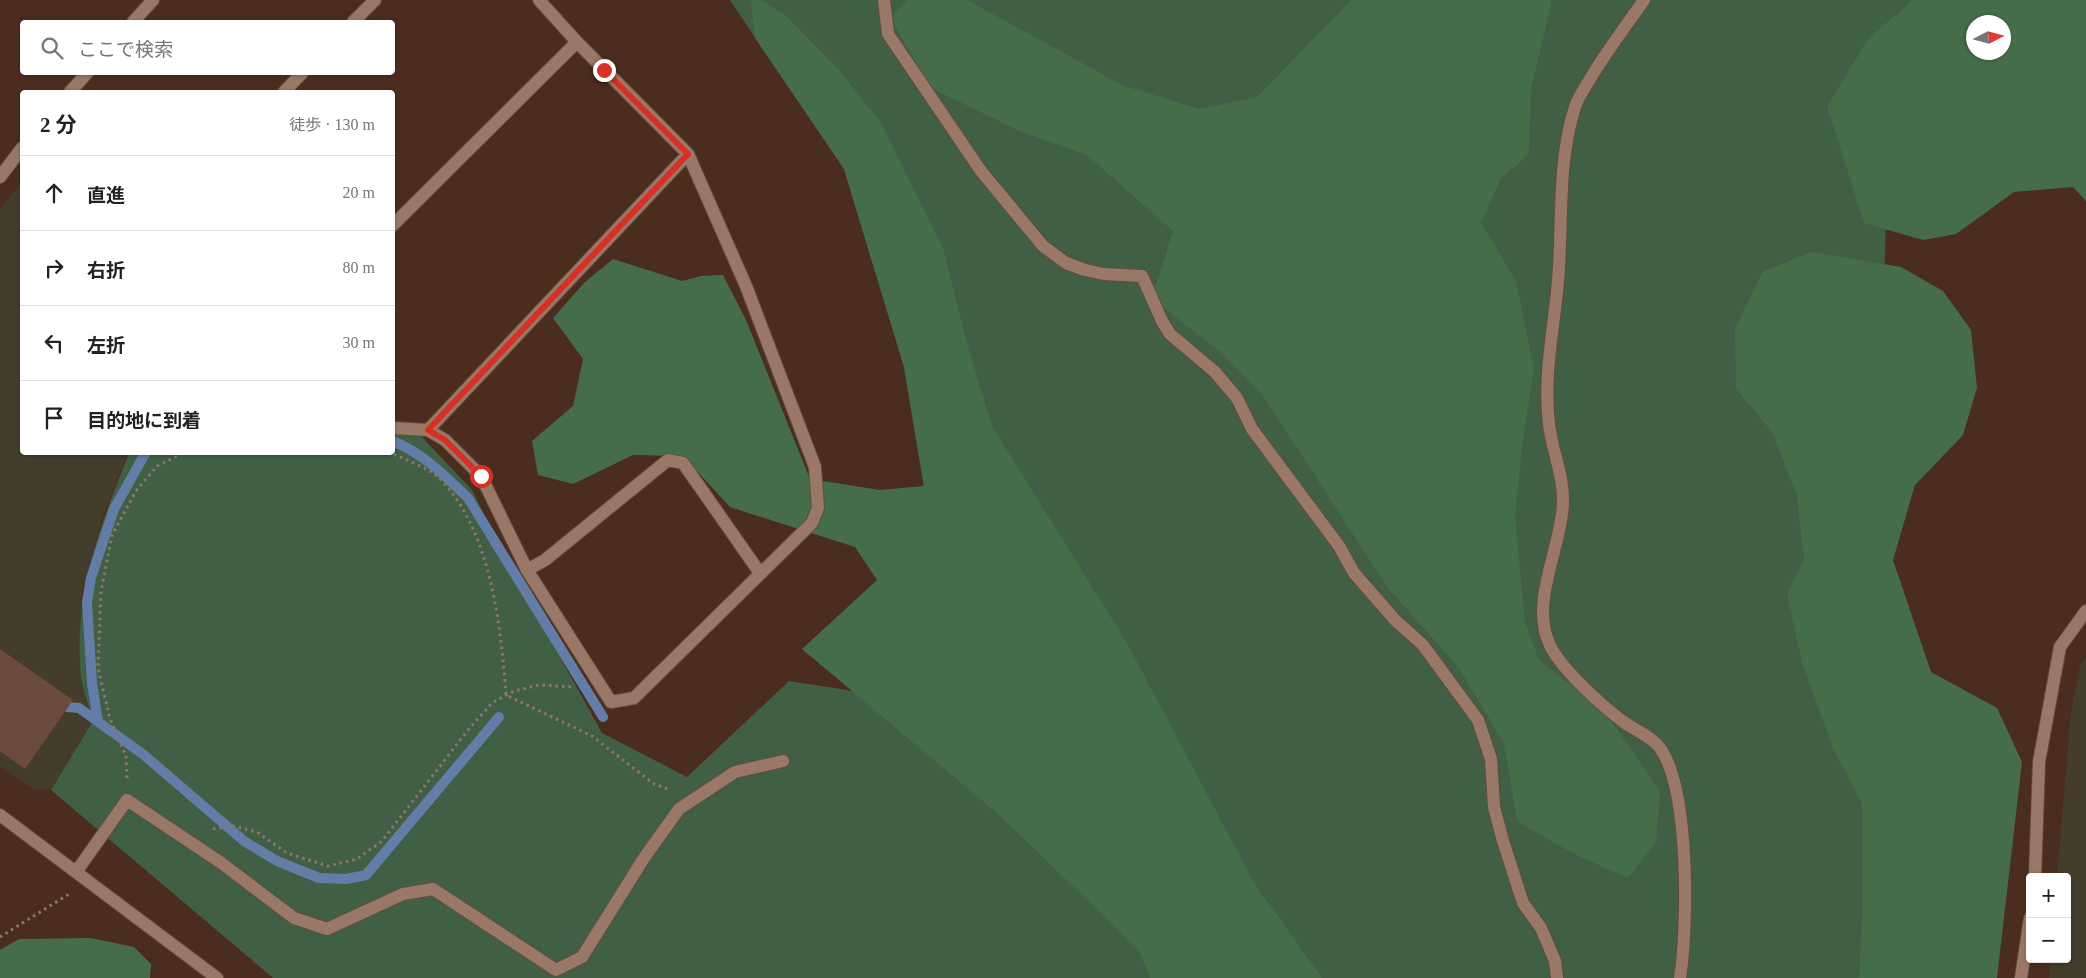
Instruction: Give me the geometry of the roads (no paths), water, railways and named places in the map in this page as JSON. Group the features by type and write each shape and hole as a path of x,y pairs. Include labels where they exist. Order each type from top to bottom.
{"street":[{"path":"135,20 153,0"},
{"path":"354,20 375,0"},
{"path":"395,428 428,430 445,440 481,476 527,570 600,689 611,702 634,698 812,523 818,508 815,467 746,286 688,154 577,42 539,0"},
{"path":"884,0 888,34 981,171 1021,221 1043,246 1066,262 1104,274 1142,276 1162,321 1170,334 1215,372 1237,398 1252,428 1339,546 1354,573 1396,621 1422,644 1462,696 1478,720 1492,759 1494,806 1523,903 1541,928 1555,962 1557,978"},
{"path":"1644,0 1602,59 1575,105 1566,146 1561,187 1558,283 1547,371 1549,425 1558,460 1563,498 1562,525 1550,563 1544,611 1547,640 1556,658 1621,720 1660,746 1676,788 1685,872 1684,954 1680,978"},
{"path":"395,223 577,42"},
{"path":"72,90 85,75"},
{"path":"286,90 301,75"},
{"path":"0,177 20,151"},
{"path":"428,430 688,154"},
{"path":"527,570 544,560 668,460 683,463 760,573"},
{"path":"2035,873 2039,762 2060,647 2086,611"},
{"path":"76,872 127,800 294,918 327,929 403,894 433,889 556,970 582,957 644,858 679,809 735,772 783,761"},
{"path":"0,815 217,978"},
{"path":"2021,978 2026,945"}],"waterway":[{"path":"395,442 423,458 468,498 603,717"},
{"path":"98,722 92,683 87,602 91,578 114,509 144,455"},
{"path":"57,700 67,707 79,708 144,755 244,841 277,861 319,878 346,879 366,875 499,717"}]}
